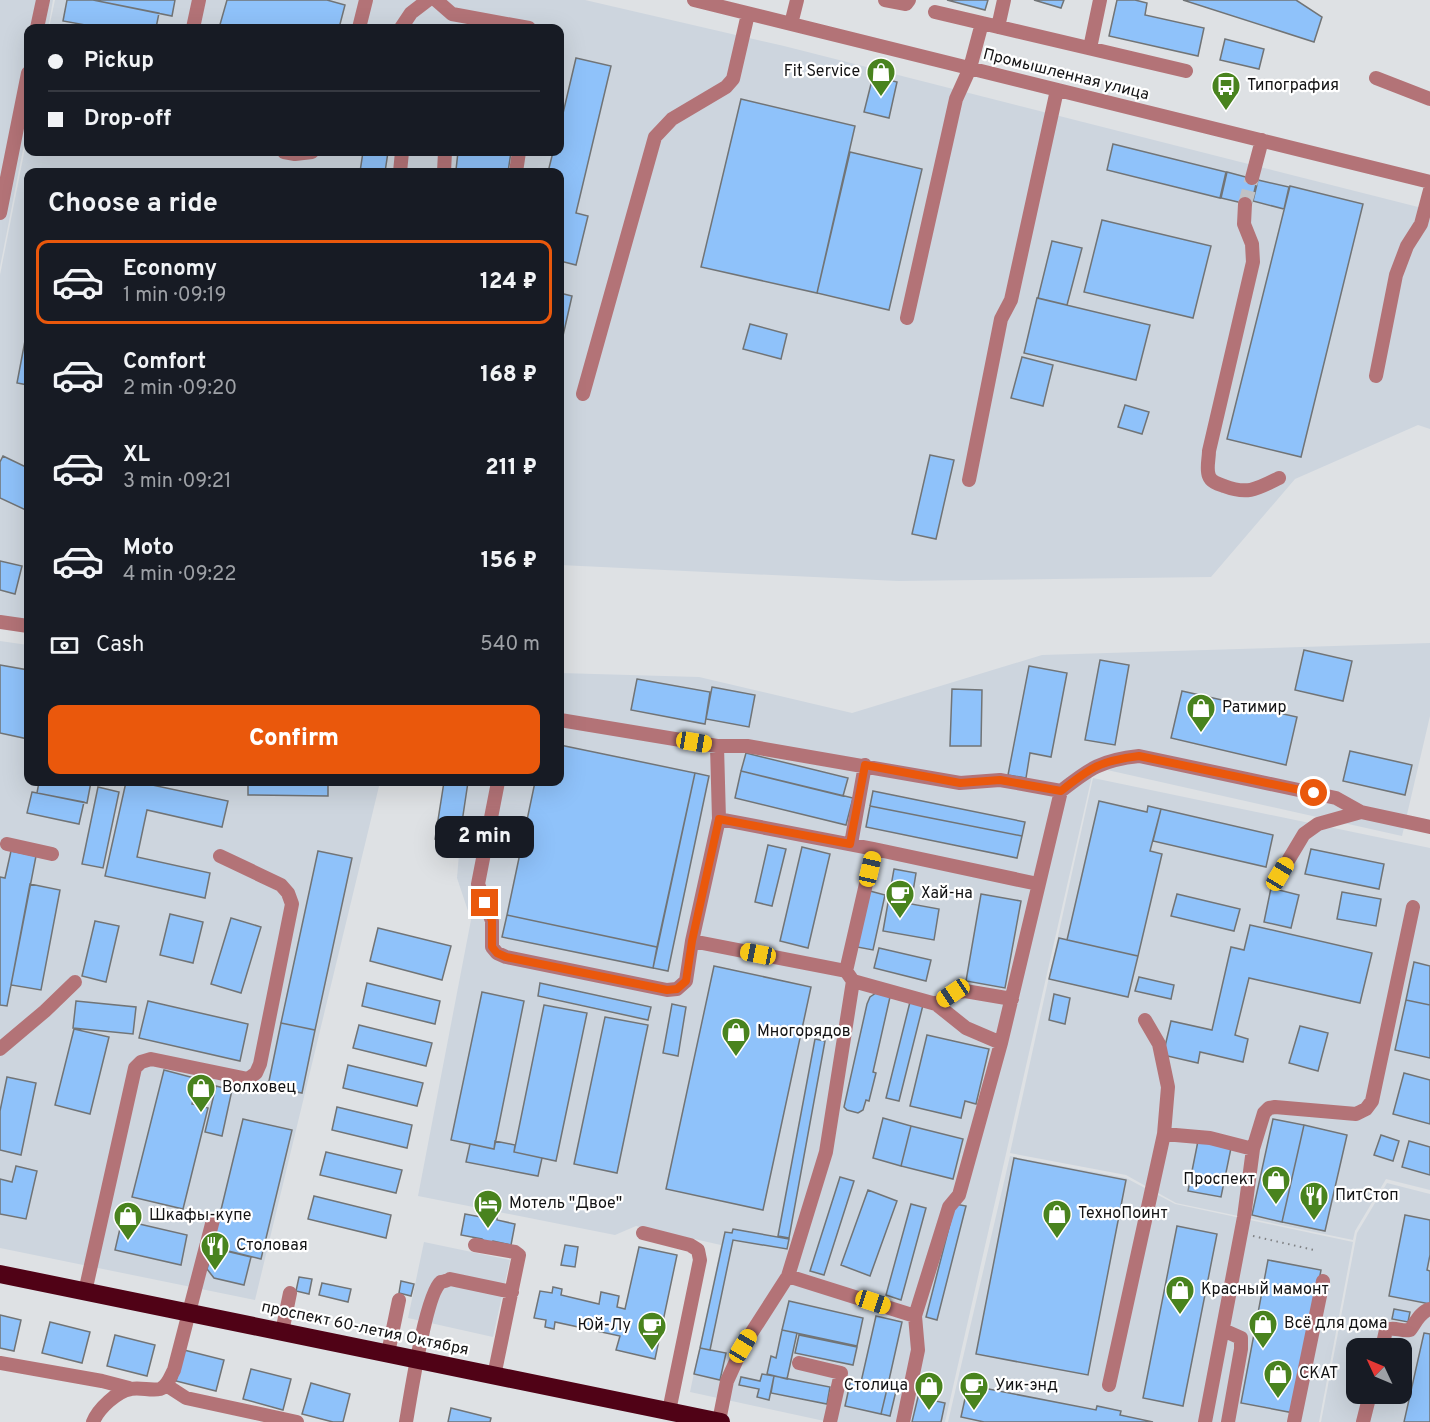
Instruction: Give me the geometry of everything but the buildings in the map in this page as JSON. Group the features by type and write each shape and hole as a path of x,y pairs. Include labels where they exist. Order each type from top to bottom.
{"highway":[{"name":"проспект 60-летия Октября","path":"0,1274 720,1422"}],"street":[{"path":"38,24 43,0"},
{"path":"194,24 199,0"},
{"path":"360,24 366,0"},
{"path":"404,24 411,13 428,0"},
{"path":"436,0 452,21 485,24"},
{"path":"791,24 797,0"},
{"path":"885,0 900,4 906,4 909,0"},
{"path":"998,27 1004,0"},
{"path":"1090,48 1100,0"},
{"name":"Промышленная улица","path":"699,1 1430,182"},
{"path":"935,12 1186,71"},
{"path":"583,394 655,136 672,120 726,87 733,79 748,14"},
{"path":"907,318 956,99 969,68 982,23"},
{"path":"1376,78 1430,99"},
{"path":"969,480 1001,319 1011,300 1058,90"},
{"path":"0,213 24,93"},
{"path":"1252,178 1262,140"},
{"path":"1376,376 1396,275 1407,246 1421,224 1430,190"},
{"path":"1245,204 1245,224 1252,244 1253,262 1209,451 1208,473 1210,479 1216,483 1239,492 1254,490 1279,478"},
{"path":"0,622 24,625"},
{"path":"564,721 717,746 747,746 960,783 1000,780 1061,791"},
{"path":"497,786 478,884 492,921 492,947 497,953 506,957 667,990 677,989 686,981 692,941 719,819 717,746"},
{"path":"903,1422 918,1350 915,1316 949,1208 959,1195 1001,1043 1061,791 1098,765 1113,759 1139,756 1336,798 1362,812 1430,827"},
{"path":"850,844 865,765"},
{"path":"1280,874 1304,834 1318,824 1362,812"},
{"path":"719,819 1038,884"},
{"path":"7,844 52,854"},
{"path":"720,1422 727,1381 743,1346 789,1276 826,1152 850,976 874,849"},
{"path":"85,1292 135,1068 141,1062 150,1059 248,1079 256,1073 260,1064 292,904 288,893 281,885 220,856"},
{"path":"1205,1422 1241,1234 1253,1149 1264,1113 1269,1108 1275,1107 1356,1114 1366,1109 1372,1101 1413,907"},
{"path":"692,941 850,976 936,1004 966,1028 1001,1043"},
{"path":"0,1049 75,982"},
{"path":"936,1004 953,993 965,991 1012,999"},
{"path":"1109,1385 1164,1134 1168,1087 1159,1044 1145,1020"},
{"path":"1164,1134 1210,1138 1253,1149"},
{"path":"0,1363 102,1381 129,1389 159,1389 166,1385 174,1370 213,1220"},
{"path":"643,1233 690,1245 698,1250 700,1260 669,1411"},
{"path":"475,1245 515,1252 519,1255 494,1376"},
{"path":"789,1276 915,1316"},
{"path":"406,1422 416,1359 434,1292 441,1282 450,1280 512,1292"},
{"path":"1294,1422 1323,1281"},
{"path":"282,1332 290,1293"},
{"path":"388,1353 399,1300"},
{"path":"1384,1338 1386,1330 1393,1328 1410,1330 1417,1318 1430,1309"},
{"path":"1223,1330 1241,1338 1228,1422"},
{"path":"800,1363 841,1373 830,1422"},
{"path":"166,1385 186,1398 297,1422"},
{"path":"93,1422 97,1412 107,1402 129,1389"},
{"path":"1363,1422 1368,1404"}],"path":[{"path":"1241,1234 1314,1250"}],"shaded area":[{"path":"0,0 53,0 49,24 24,24 24,144 0,267"},
{"path":"55,0 585,0 784,46 1430,210 1430,429 1418,425 1295,479 1211,577 898,581 564,565 564,168 24,168 24,625 0,622 0,275 24,153 24,156 564,156 564,24 50,24"},
{"path":"0,641 24,644 24,786 379,786 255,1300 0,1248"},
{"name":"Многорядов","path":"1430,643 1430,716 1402,836 1094,767 945,1422 829,1422 690,1392 721,1245 636,1226 615,1235 418,1196 471,920 457,878 465,786 564,786 564,673 699,677 852,713 1042,655"},
{"path":"1093,778 1430,848 1430,1190 1386,1179 1355,1231 1353,1240 1176,1203 1126,1175 1010,1153"},
{"path":"1010,1156 1126,1178 1175,1204 1353,1242 1319,1422 948,1422"},
{"path":"1387,1183 1430,1194 1430,1422 1321,1422 1357,1233"},
{"path":"424,1242 510,1260 493,1337 408,1318"}],"tunnel":[{"path":"1245,204 1252,178"}],"place":[{"name":"Fit Service","path":"881,98"},
{"name":"Типография","path":"1226,112"},
{"name":"Ратимир","path":"1201,734"},
{"name":"Хай-на","path":"900,920"},
{"name":"Многорядов","path":"736,1058"},
{"name":"Волховец","path":"201,1114"},
{"name":"Проспект","path":"1276,1206"},
{"name":"ПитСтоп","path":"1314,1222"},
{"name":"Мотель \"Двое\"","path":"488,1230"},
{"name":"ТехноПоинт","path":"1057,1240"},
{"name":"Шкафы-купе","path":"128,1242"},
{"name":"Столовая","path":"215,1272"},
{"name":"Красный мамонт","path":"1180,1316"},
{"name":"Всё для дома","path":"1263,1350"},
{"name":"Юй-Лу","path":"652,1352"},
{"name":"СКАТ","path":"1278,1400"},
{"name":"Столица","path":"929,1412"},
{"name":"Уик-энд","path":"974,1412"}],"route":[{"path":"485,903 492,921 492,947 497,953 506,957 667,990 677,989 686,981 692,941 719,819 850,844 865,765 960,783 1000,780 1061,791 1098,765 1113,759 1139,756 1314,793"}]}
